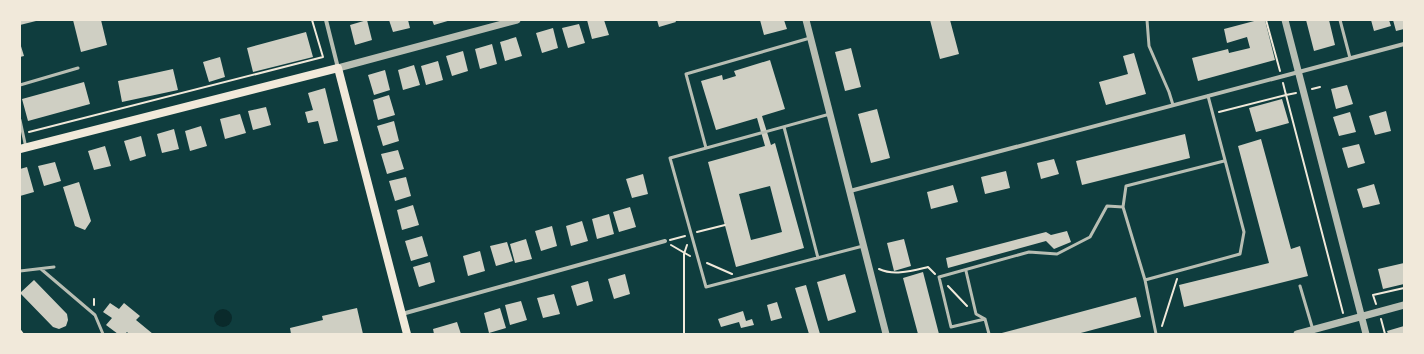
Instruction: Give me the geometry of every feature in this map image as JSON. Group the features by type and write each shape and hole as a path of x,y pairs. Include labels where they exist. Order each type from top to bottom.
{"main road":[{"path":"23,148 338,68 407,334"}],"street":[{"path":"326,20 338,68 517,20"},
{"path":"806,20 886,334"},
{"path":"1284,20 1304,91 1366,334"},
{"path":"850,191 1404,44"},
{"path":"402,314 665,242"},
{"path":"1298,334 1404,305"}],"lane":[{"path":"1147,20 1149,46 1173,105"},
{"path":"1340,20 1350,58"},
{"path":"706,148 686,74 810,38"},
{"path":"20,85 78,68"},
{"path":"1145,280 1240,254 1244,232 1208,96"},
{"path":"830,114 670,158 706,287 864,246"},
{"path":"20,120 23,134 23,148"},
{"path":"784,126 818,258"},
{"path":"1156,334 1145,280 1123,207 1126,186 1224,161"},
{"path":"985,319 951,327 939,277 1029,252 1057,254 1090,237 1108,206 1123,207"},
{"path":"20,271 54,267"},
{"path":"41,269 95,315 103,334"},
{"path":"966,270 976,314 985,319 989,334"},
{"path":"1300,286 1313,330"}],"path":[{"path":"23,134 322,58 312,20"},
{"path":"1266,20 1341,304"},
{"path":"1213,113 1320,87"},
{"path":"684,334 684,254 691,234"},
{"path":"869,264 887,273 928,267 976,314"},
{"path":"1161,327 1180,270"},
{"path":"1373,295 1404,288"},
{"path":"20,330 23,334"}],"water":[{"path":"223,309 229,312 232,318 229,324 223,327 217,324 214,318 217,312"}],"building":[{"path":"20,20 36,20 36,21 20,25"},
{"path":"73,20 101,20 107,45 81,52"},
{"path":"367,20 372,40 355,45 350,25"},
{"path":"389,20 408,20 410,28 393,32"},
{"path":"432,20 451,20 434,25"},
{"path":"587,20 604,20 609,35 592,39"},
{"path":"657,20 675,20 676,22 659,27"},
{"path":"760,20 784,20 787,29 764,35"},
{"path":"930,20 950,20 959,54 940,59"},
{"path":"1258,20 1265,20 1275,60 1198,81 1192,58 1228,49 1229,53 1250,48 1247,37 1227,43 1224,29"},
{"path":"1306,20 1329,20 1335,45 1314,51"},
{"path":"1371,20 1389,20 1391,26 1374,31"},
{"path":"1393,20 1404,20 1404,29 1396,31"},
{"path":"579,24 585,43 568,48 562,28"},
{"path":"553,28 558,48 542,53 536,33"},
{"path":"306,32 313,57 253,72 247,48"},
{"path":"516,37 522,56 505,61 500,42"},
{"path":"20,43 24,56 20,57"},
{"path":"492,44 497,64 480,69 475,49"},
{"path":"851,48 861,87 845,91 835,52"},
{"path":"463,51 468,71 452,76 446,56"},
{"path":"1134,53 1146,94 1106,105 1099,82 1128,74 1123,56"},
{"path":"220,57 225,77 209,82 203,62"},
{"path":"770,60 785,109 762,116 771,145 775,143 804,248 736,267 708,162 765,146 757,118 716,130 701,81 722,75 723,80 736,76 734,71","holes":["770,186 782,232 751,240 739,194"]},
{"path":"438,61 443,80 426,85 421,66"},
{"path":"414,65 420,85 403,90 398,70"},
{"path":"173,69 178,90 122,102 118,81"},
{"path":"385,70 390,90 374,95 368,75"},
{"path":"84,82 90,104 28,121 22,99"},
{"path":"1347,85 1353,104 1336,109 1331,89"},
{"path":"325,88 338,141 324,144 318,121 308,123 305,112 313,110 308,93"},
{"path":"389,95 395,115 378,120 373,100"},
{"path":"1282,99 1289,123 1256,132 1249,108"},
{"path":"266,107 271,125 253,130 248,111"},
{"path":"877,109 890,158 871,163 858,114"},
{"path":"1386,111 1391,131 1375,135 1369,116"},
{"path":"1350,112 1356,132 1339,136 1333,117"},
{"path":"240,114 246,133 225,139 220,119"},
{"path":"394,121 399,141 383,146 377,126"},
{"path":"201,126 207,146 190,151 185,131"},
{"path":"174,129 179,149 162,153 157,134"},
{"path":"1185,134 1190,158 1082,185 1076,161"},
{"path":"141,136 146,156 130,161 124,141"},
{"path":"1261,139 1291,249 1300,246 1308,276 1184,307 1179,285 1269,263 1238,146"},
{"path":"1359,144 1365,163 1348,168 1342,148"},
{"path":"105,146 111,166 94,170 88,151"},
{"path":"398,150 404,169 387,174 381,154"},
{"path":"1054,159 1059,174 1041,179 1037,163"},
{"path":"55,162 61,181 44,186 38,166"},
{"path":"27,167 34,192 20,196 20,169"},
{"path":"1006,171 1010,188 985,194 981,177"},
{"path":"643,174 648,194 632,198 626,179"},
{"path":"406,177 411,196 395,201 389,181"},
{"path":"79,182 91,221 85,230 75,226 63,187"},
{"path":"1374,184 1380,204 1363,208 1357,189"},
{"path":"953,185 958,202 931,209 927,192"},
{"path":"413,205 419,225 402,230 397,210"},
{"path":"630,207 636,227 619,232 613,212"},
{"path":"609,214 614,234 597,239 592,219"},
{"path":"582,221 588,241 571,246 566,226"},
{"path":"552,226 557,246 541,251 535,231"},
{"path":"1067,231 1071,242 1054,249 1046,241 948,268 946,258 1046,232 1051,235"},
{"path":"422,236 428,256 411,261 405,241"},
{"path":"526,239 532,259 515,263 510,244"},
{"path":"904,239 911,266 894,271 887,243"},
{"path":"507,242 513,261 496,266 490,246"},
{"path":"480,251 485,271 468,276 463,256"},
{"path":"430,262 435,282 419,287 413,267"},
{"path":"1404,263 1404,284 1383,289 1378,269"},
{"path":"923,272 939,334 918,334 903,278"},
{"path":"625,274 630,294 614,299 608,279"},
{"path":"845,274 856,312 828,321 817,282"},
{"path":"34,280 67,314 68,320 66,326 59,329 53,327 20,293"},
{"path":"588,281 593,301 577,306 571,286"},
{"path":"806,285 820,334 809,334 795,288"},
{"path":"554,294 560,314 543,318 537,298"},
{"path":"1136,297 1141,317 1077,334 998,334"},
{"path":"521,301 527,320 510,325 505,305"},
{"path":"777,302 782,318 771,321 767,305"},
{"path":"110,303 119,309 124,303 140,316 136,320 153,334 129,334 127,332 125,334 118,334 106,325 112,318 103,312"},
{"path":"357,308 363,334 291,334 290,328 323,320 322,316"},
{"path":"500,308 506,328 489,333 484,313"},
{"path":"743,311 746,321 752,319 754,325 741,328 739,322 721,327 718,319"},
{"path":"457,322 461,334 434,334 433,329"},
{"path":"1404,326 1404,334 1388,334 1387,331"}]}
